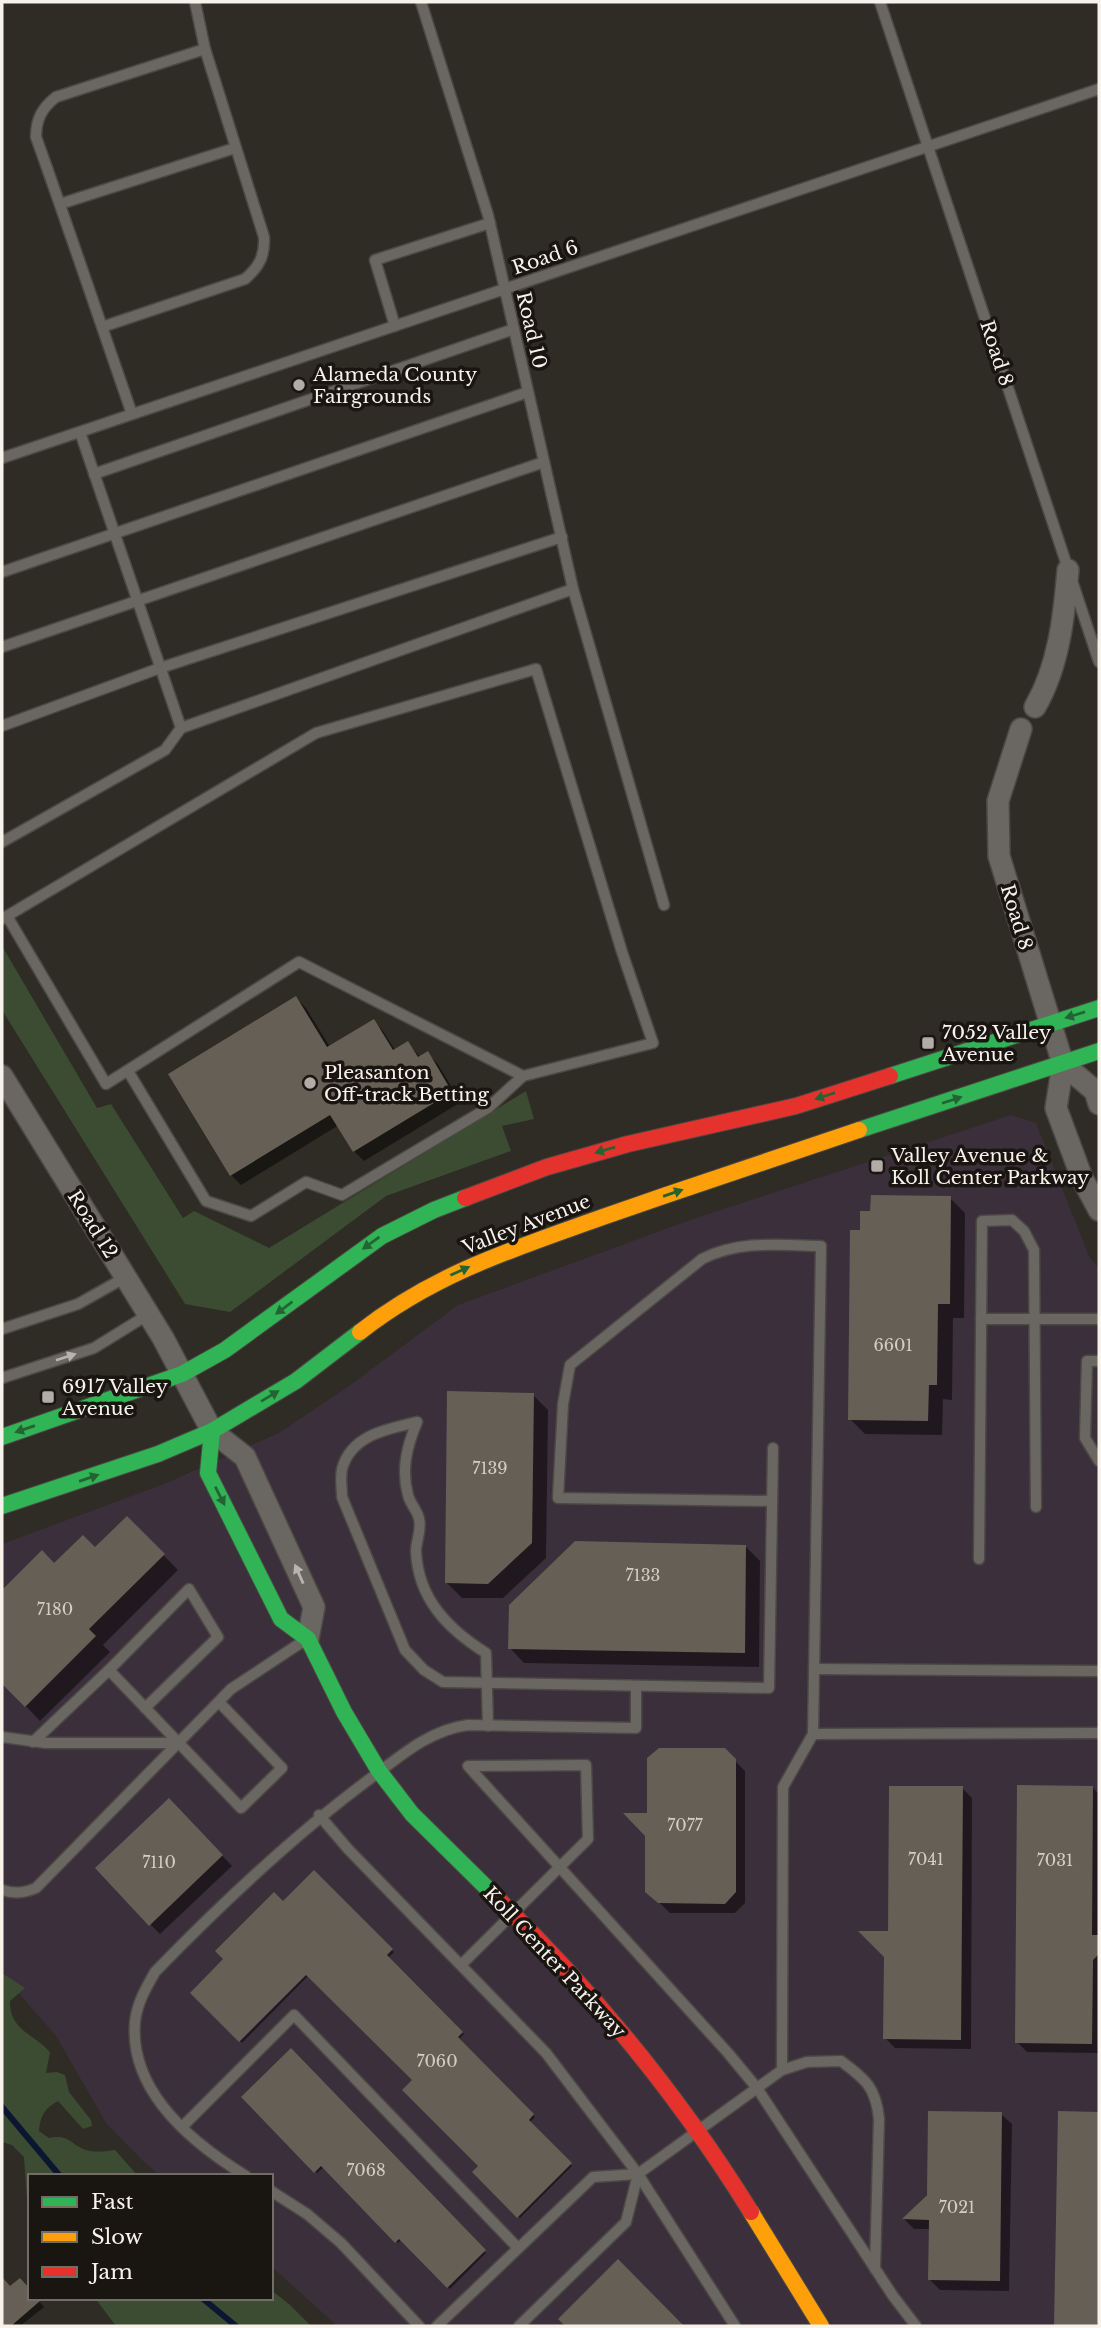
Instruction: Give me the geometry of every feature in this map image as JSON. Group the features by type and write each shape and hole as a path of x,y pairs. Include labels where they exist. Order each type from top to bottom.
{"main road":[{"path":"2,1437 182,1374 225,1350 382,1236 434,1210 547,1167 628,1144 796,1106 1099,1008"},
{"name":"Valley Avenue","path":"2,1506 158,1454 212,1431 296,1381 376,1319 435,1282 497,1255 714,1178 1099,1051"},
{"name":"Koll Center Parkway","path":"212,1431 208,1472 281,1619 308,1639 344,1712 379,1771 420,1823 590,1993 654,2072 736,2188 821,2326"}],"street":[{"name":"Road 8","path":"1035,707 1055,656 1065,611 1068,570"},
{"name":"Road 8","path":"1021,729 998,801 999,856 1050,1023"},
{"path":"1050,1023 1063,1064 1056,1108 1082,1178 1099,1210"},
{"path":"1063,1064 1095,1091 1099,1104"},
{"name":"Road 12","path":"2,1076 149,1314 182,1374"},
{"path":"182,1374 212,1431 245,1457 314,1607 308,1639"}],"lane":[{"path":"102,327 245,279 261,261 265,249 264,237 205,49 195,2"},
{"name":"Road 10","path":"421,2 489,223 573,589 664,905"},
{"name":"Road 8","path":"880,2 1068,570"},
{"path":"132,414 36,137 40,114 56,97 205,49"},
{"name":"Road 6","path":"2,458 1099,89"},
{"path":"60,204 235,148"},
{"path":"395,326 374,260 489,223"},
{"path":"94,474 514,328"},
{"path":"2,572 528,392"},
{"path":"80,432 181,728"},
{"path":"2,647 544,462"},
{"path":"2,726 160,668 562,537"},
{"path":"1068,570 1099,662"},
{"path":"2,842 165,750 181,728 573,589"},
{"path":"128,1071 206,1201 251,1216 306,1182 342,1195 488,1108 523,1076 653,1043 618,939 536,669 316,733 4,917 106,1084 299,962 523,1076"},
{"path":"979,1559 982,1221 1012,1220 1024,1231 1034,1250 1036,1507"},
{"path":"772,1501 558,1498 569,1364 702,1259 719,1251 737,1246 821,1246 813,1734 783,1787 782,2070"},
{"path":"2,1329 78,1304 126,1277"},
{"path":"2,1378 94,1348 149,1314"},
{"path":"981,1319 1099,1319"},
{"path":"1099,1361 1087,1361 1085,1438 1099,1461"},
{"path":"488,1726 486,1683 486,1653 449,1625 432,1606 420,1580 416,1550 420,1520 409,1497 404,1472 407,1447 417,1422 378,1431 359,1443 347,1455 341,1472 342,1497 404,1650 424,1670 443,1682 486,1683 636,1686 769,1688 773,1448"},
{"path":"33,1742 189,1589 218,1637 145,1708"},
{"path":"2,1890 12,1893 36,1888 231,1689 308,1639"},
{"path":"814,1669 1099,1671"},
{"path":"109,1670 241,1808 282,1768 219,1702"},
{"path":"243,2174 218,2158 182,2127 158,2102 146,2081 136,2040 135,2021 141,1997 155,1972 320,1815 421,1741 449,1728 636,1728 636,1686"},
{"path":"813,1734 1099,1734"},
{"path":"2,1737 33,1742 178,1743"},
{"path":"462,1964 559,1867 588,1839 586,1765 468,1766 523,1826 559,1867 728,2053 757,2088 875,2269 916,2326"},
{"path":"320,1815 348,1849 546,2053 638,2175 734,2326"},
{"path":"182,2127 294,2015 518,2248"},
{"path":"437,2326 593,2177 638,2175 782,2070 807,2062 841,2061 865,2079 877,2098 879,2119 875,2269"},
{"path":"519,2326 626,2222 638,2175"},
{"path":"273,2192 307,2214 341,2243 419,2326"},
{"path":"529,2317 538,2326"}],"shaded area":[{"path":"1011,1115 1036,1123 1090,1258 1099,1269 1099,2326 337,2326 273,2268 273,2174 159,2174 106,2123 56,2036 2,1974 2,1544 164,1484 279,1433 349,1386 458,1305 693,1219"}],"green space":[{"path":"2,946 97,1108 111,1104 183,1218 194,1211 269,1248 526,1091 534,1119 502,1126 511,1151 386,1196 230,1312 185,1304 2,1010"},
{"path":"2,1973 25,1988 10,2001 13,2019 50,2052 46,2073 57,2072 65,2075 69,2092 91,2120 92,2126 83,2129 58,2101 44,2113 39,2131 49,2138 65,2138 89,2151 115,2150 136,2174 28,2174 28,2201 24,2157 12,2145 2,2142"},
{"path":"273,2292 311,2326 116,2326 96,2300 273,2300"}],"building":[{"name":"Pleasanton Off-track Betting","path":"296,996 327,1047 374,1019 393,1050 408,1041 418,1057 428,1051 452,1092 353,1152 330,1115 230,1176 168,1074"},
{"path":"871,1195 951,1196 950,1304 938,1304 937,1385 929,1385 928,1421 848,1420 850,1230 860,1230 860,1211 870,1211"},
{"path":"447,1391 534,1393 532,1543 488,1584 445,1583"},
{"path":"127,1516 165,1554 89,1629 96,1636 25,1707 2,1684 2,1590 42,1550 54,1563 83,1535 95,1547"},
{"path":"575,1541 746,1545 745,1653 508,1649 509,1605"},
{"path":"659,1748 725,1748 736,1759 736,1892 725,1904 658,1903 645,1892 645,1836 623,1813 647,1813 647,1758"},
{"path":"1017,1785 1093,1786 1092,1935 1099,1935 1099,1954 1093,1960 1092,2044 1015,2043"},
{"path":"889,1786 963,1786 961,2040 883,2039 884,1957 858,1931 888,1931"},
{"path":"169,1798 223,1855 149,1926 95,1868"},
{"path":"314,1870 393,1949 387,1955 463,2032 458,2037 534,2114 529,2120 572,2163 517,2218 472,2172 478,2166 402,2090 412,2080 306,1975 239,2042 190,1993 223,1959 215,1951 274,1892 283,1901"},
{"path":"291,2048 486,2250 447,2288 399,2239 395,2243 321,2166 314,2173 241,2097"},
{"path":"928,2111 1002,2112 1000,2281 928,2280 929,2220 902,2219 927,2195"},
{"path":"1058,2111 1099,2112 1099,2326 1054,2326"},
{"path":"618,2259 684,2326 565,2326 558,2319"},
{"path":"2,2277 10,2286 20,2278 28,2287 28,2300 40,2301 11,2326 2,2326"}],"waterway":[{"path":"2,2107 58,2174"},
{"path":"204,2300 236,2326"}],"traffic: fast":[{"path":"890,1076 1099,1008"},
{"path":"859,1130 1099,1051"},
{"path":"2,1437 182,1374 225,1350 382,1236 465,1198"},
{"path":"2,1506 158,1454 212,1431 296,1381 360,1332"},
{"path":"212,1431 208,1473 281,1619 308,1639 344,1712 379,1771 412,1814 501,1902"}],"traffic: slow":[{"path":"360,1332 416,1294 505,1252 859,1130"},
{"path":"751,2212 821,2326"}],"traffic: jam":[{"path":"465,1198 547,1167 628,1144 796,1106 890,1076"},
{"path":"501,1902 570,1974 635,2050 696,2129 751,2212"}],"place":[{"name":"Alameda County Fairgrounds","path":"299,385"},
{"name":"7052 Valley Avenue","path":"928,1043"},
{"name":"Pleasanton Off-track Betting","path":"310,1083"},
{"name":"Valley Avenue & Koll Center Parkway","path":"877,1166"},
{"name":"6917 Valley Avenue","path":"48,1397"}]}
